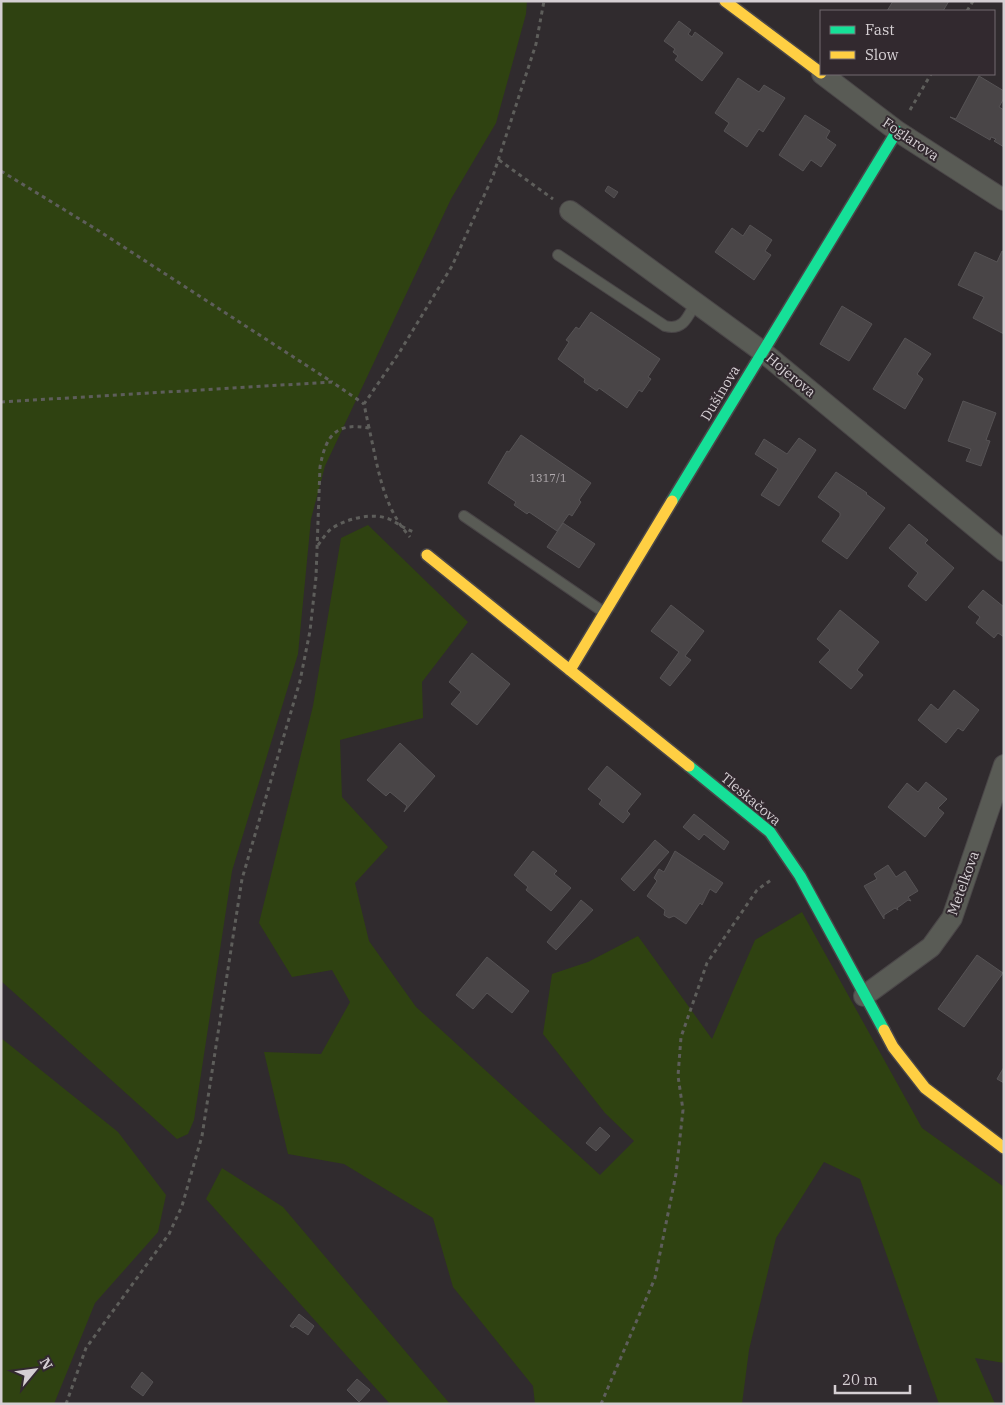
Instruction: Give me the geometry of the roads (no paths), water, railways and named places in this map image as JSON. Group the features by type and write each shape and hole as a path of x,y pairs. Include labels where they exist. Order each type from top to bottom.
{"street":[{"name":"Foglarova","path":"725,1 820,72"},
{"name":"Foglarova","path":"823,75 897,131 1004,200"},
{"name":"Dušínova","path":"570,670 897,131"},
{"name":"Hojerova","path":"570,210 763,352 1004,551"},
{"name":"Tleskačova","path":"427,555 770,832 800,876 893,1046 925,1088 1004,1148"},
{"name":"Metelkova","path":"864,996 931,947 952,918 1004,765"}],"lane":[{"path":"558,255 665,326 674,329 682,326 696,302"},
{"path":"464,516 605,614"}]}
